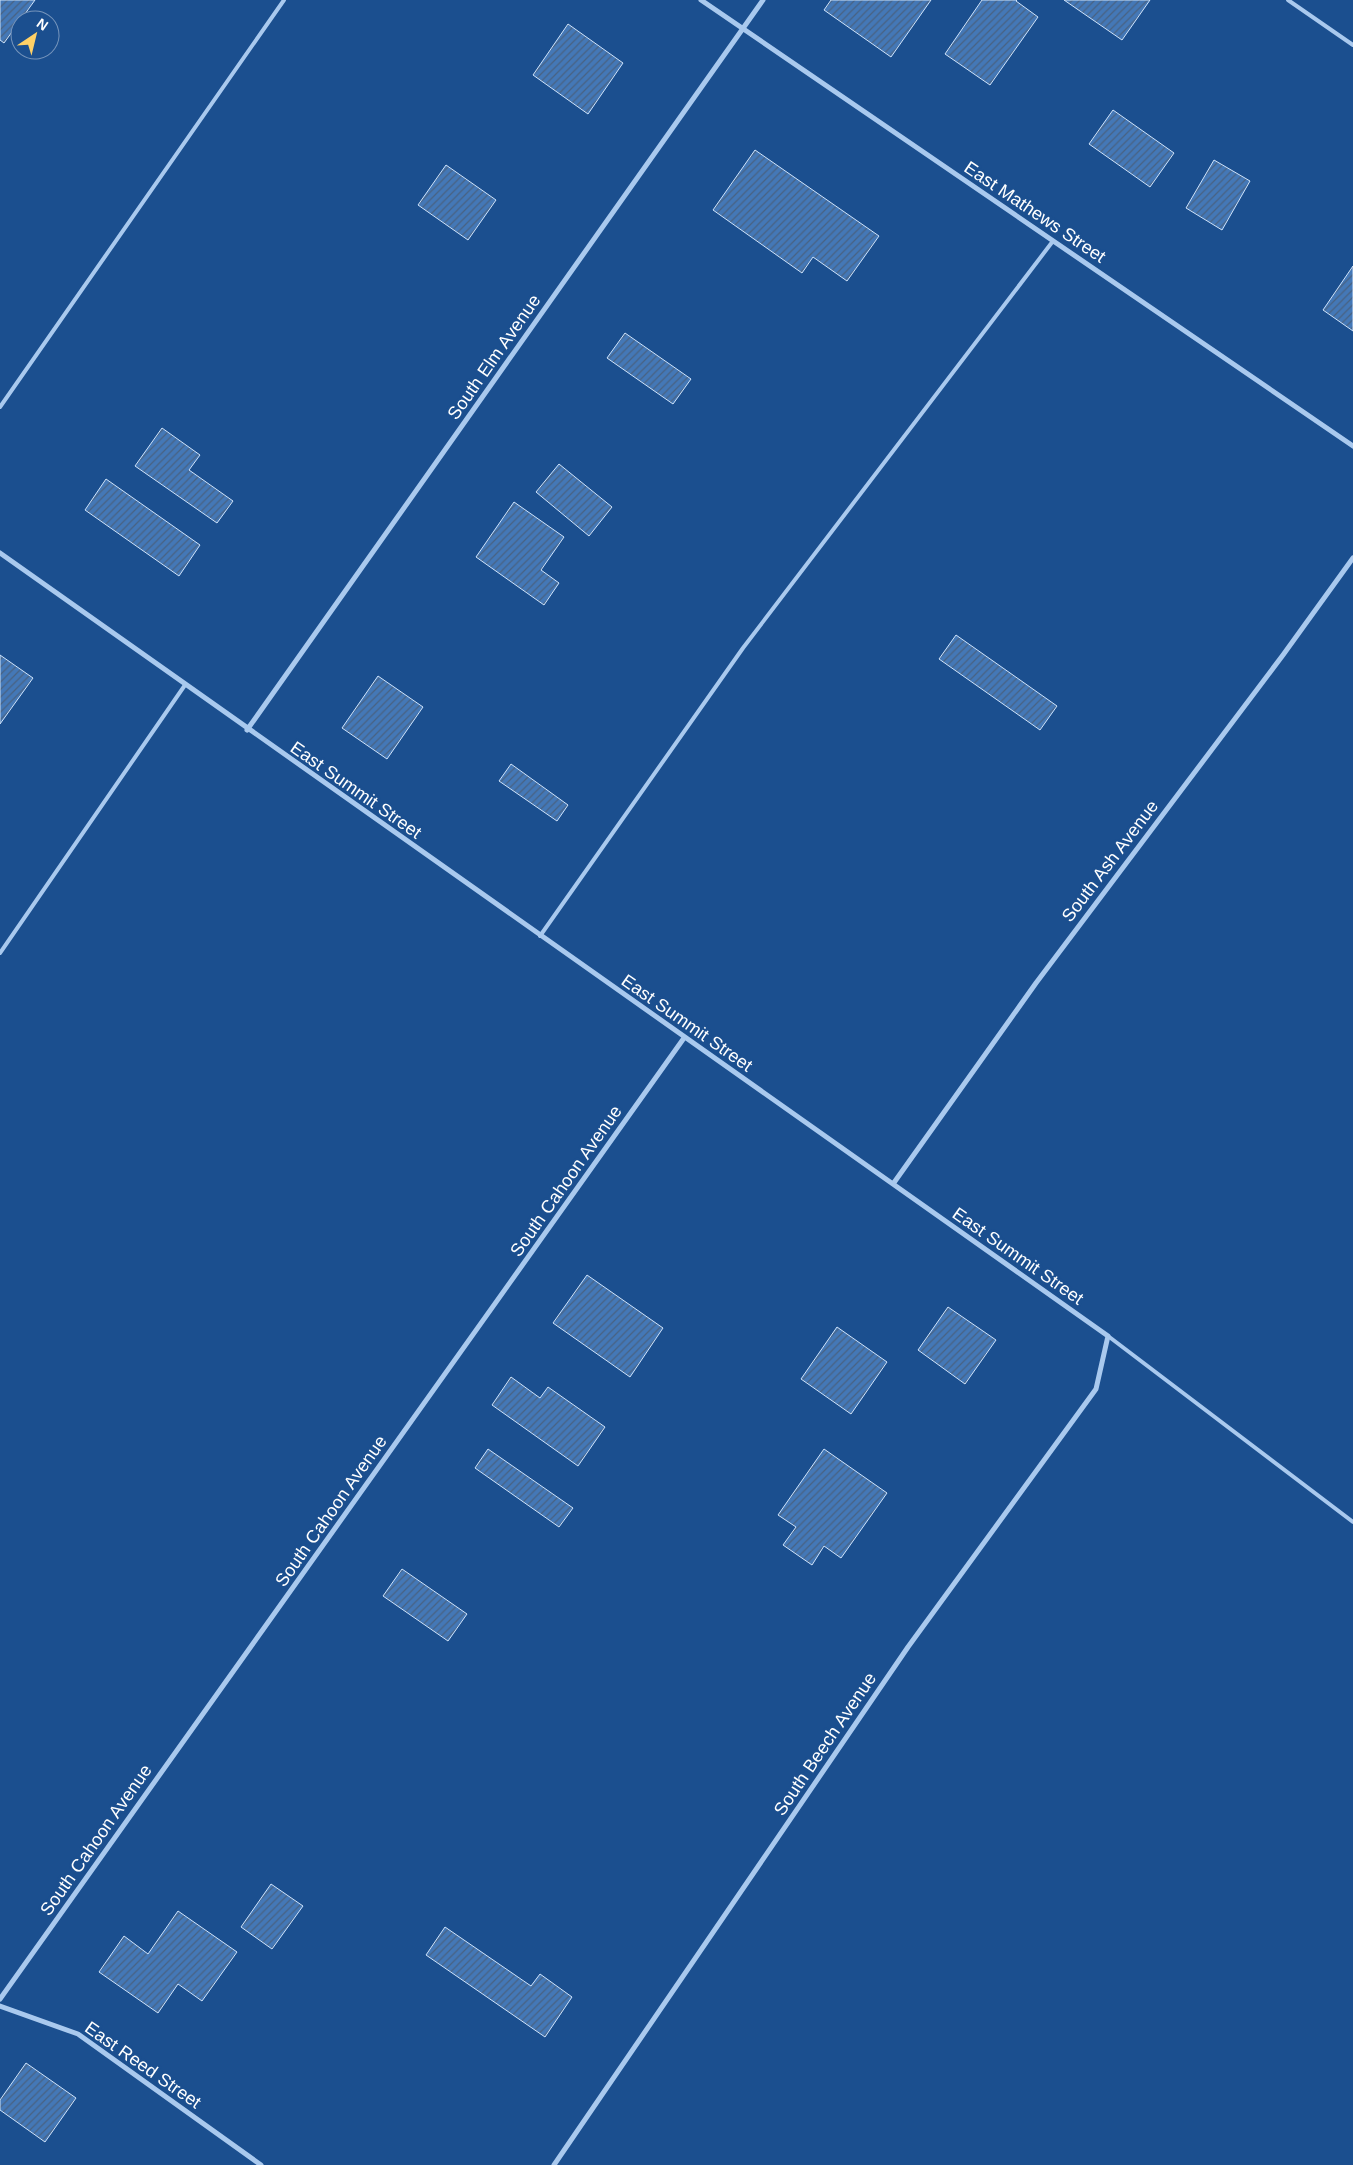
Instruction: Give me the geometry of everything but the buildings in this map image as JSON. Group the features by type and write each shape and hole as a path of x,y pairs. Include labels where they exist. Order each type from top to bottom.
{"street":[{"name":"East Mathews Street","path":"701,0 1353,446"},
{"name":"South Elm Avenue","path":"247,730 763,0"},
{"name":"East Summit Street","path":"0,553 247,730 1108,1336"},
{"name":"South Ash Avenue","path":"893,1184 1036,983 1283,656 1353,558"},
{"name":"South Cahoon Avenue","path":"0,1999 684,1038"},
{"name":"South Beech Avenue","path":"554,2165 908,1647 1096,1389 1108,1336"},
{"name":"East Reed Street","path":"0,2006 78,2034 261,2165"}],"lane":[{"path":"0,407 284,0"},
{"path":"1288,0 1353,45"},
{"path":"540,936 743,648 1053,240"},
{"path":"0,953 185,685"},
{"name":"East Summit Street","path":"1108,1336 1353,1522"}]}
